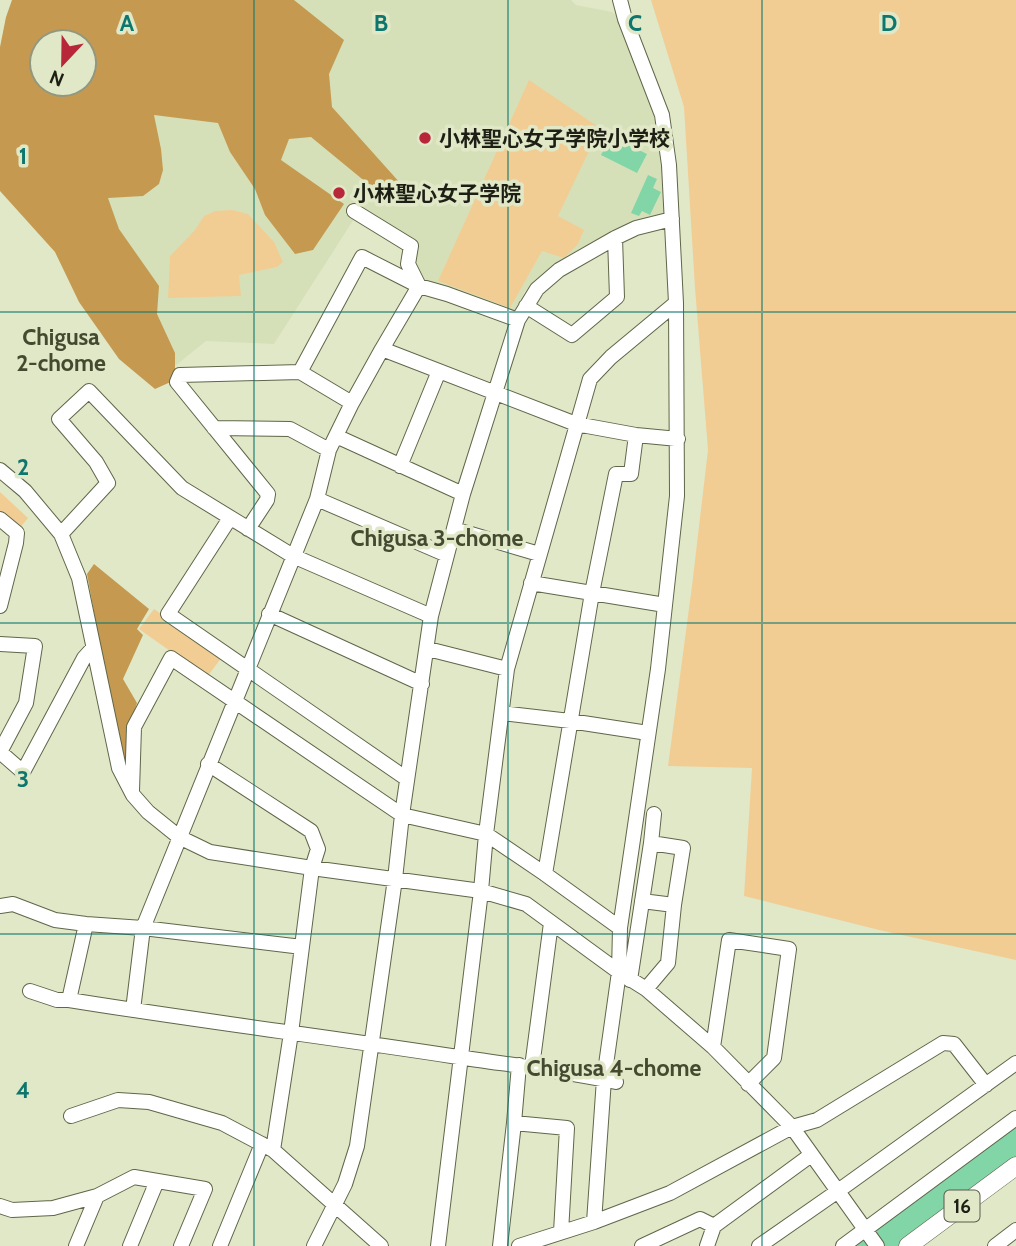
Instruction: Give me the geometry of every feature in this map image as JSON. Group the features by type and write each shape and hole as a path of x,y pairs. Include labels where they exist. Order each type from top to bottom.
{"main road":[{"name":"16","path":"908,1246 1016,1166"}],"street":[{"path":"620,0 662,115 669,165 676,303 678,439 677,496 658,669 620,928 625,976"},
{"path":"354,211 411,246 408,264 419,286"},
{"path":"314,1246 345,1184 357,1146 431,617 463,494 518,320 537,289 559,270 636,228 672,219"},
{"path":"526,306 572,335 617,297 615,238"},
{"path":"300,372 362,257 419,286 518,320"},
{"path":"133,1010 143,928 317,499 329,450 352,403 419,286"},
{"path":"438,1246 507,669 590,379 611,357 676,303"},
{"path":"382,349 576,424 636,435 678,439"},
{"path":"400,466 439,371"},
{"path":"247,529 268,495 177,382 180,375 300,372 352,403"},
{"path":"61,534 108,483 96,462 59,419 89,391 182,488 293,556 431,617"},
{"path":"214,428 290,429 329,450"},
{"path":"545,874 592,593 616,474 631,474 636,435"},
{"path":"336,436 463,494"},
{"path":"0,470 25,491 61,534 79,578 119,768 132,793 148,812 179,837 210,852 481,891 526,904 646,989 712,1047 792,1127 877,1246"},
{"path":"317,499 447,555"},
{"path":"230,518 168,614 407,779"},
{"path":"0,519 17,533 0,606"},
{"path":"454,529 539,554"},
{"path":"531,583 665,605"},
{"path":"269,614 422,684"},
{"path":"0,644 35,646 26,703 0,752 23,772 84,658 93,648"},
{"path":"428,649 507,669"},
{"path":"132,793 134,727 171,658 402,815 486,834 620,928"},
{"path":"502,713 570,720 648,733"},
{"path":"208,764 312,831 318,849 312,868 291,1033 268,1147 220,1246"},
{"path":"594,1222 625,976 642,901 654,814"},
{"path":"646,989 668,963 683,848 651,844"},
{"path":"642,901 674,905"},
{"path":"0,905 12,904 55,920 302,947"},
{"path":"499,1246 514,1123 551,923"},
{"path":"69,1000 86,924"},
{"path":"712,1047 729,940 789,949 774,1058 748,1084"},
{"path":"30,991 57,1000 372,1043 610,1080"},
{"path":"519,1246 594,1222 670,1193 792,1127 817,1120 943,1043 954,1044 986,1085"},
{"path":"759,1246 1016,1063"},
{"path":"71,1116 118,1100 149,1102 222,1124 268,1147 380,1246"},
{"path":"843,1246 1016,1118"},
{"path":"514,1123 567,1129 561,1232"},
{"path":"707,1246 714,1226 811,1155"},
{"path":"0,1206 12,1210 53,1208 97,1196 134,1177 205,1189 181,1246"},
{"path":"130,1246 157,1181"},
{"path":"76,1246 97,1196"},
{"path":"642,1246 700,1219 714,1226"},
{"path":"995,1246 1016,1230"}],"shaded area":[{"path":"12,0 294,0 344,40 329,74 332,107 401,184 400,198 373,188 311,137 289,139 281,160 344,204 313,250 295,254 265,215 255,189 230,152 218,123 154,115 163,170 159,184 143,196 108,198 119,229 159,286 157,314 175,353 175,380 155,389 119,359 79,302 55,252 0,191 0,47"},
{"name":"小林聖心女子学院","path":"22,0 571,0 576,5 612,12 621,19 660,128 669,205 664,213 627,225 557,266 525,291 516,310 508,312 426,282 415,265 415,244 361,208 274,344 206,341 175,366 0,72"},
{"path":"651,0 1016,0 1016,960 879,930 744,896 752,768 668,766 708,450 684,107"},
{"path":"529,80 600,128 558,216 584,230 578,244 564,258 542,251 510,308 438,281"},
{"path":"611,136 647,154 637,173 601,155"},
{"path":"648,175 657,179 653,188 661,192 650,215 642,211 639,216 631,213"},
{"path":"232,210 248,214 274,242 283,262 277,267 239,275 241,296 168,298 170,256 195,230 204,216 215,211"},
{"path":"0,492 28,518 19,529 0,512"},
{"path":"94,564 149,609 137,629 143,635 123,679 137,703 129,728 131,775 122,764 87,574"},
{"path":"154,609 222,657 207,677 139,629"},
{"path":"1016,1124 1016,1158 898,1246 853,1246"}],"place":[{"name":"小林聖心女子学院小学校","path":"425,138"},
{"name":"小林聖心女子学院","path":"339,193"}],"district":[{"name":"Chigusa 2-chome","path":"61,350"},
{"name":"Chigusa 3-chome","path":"437,538"},
{"name":"Chigusa 4-chome","path":"614,1068"}]}
